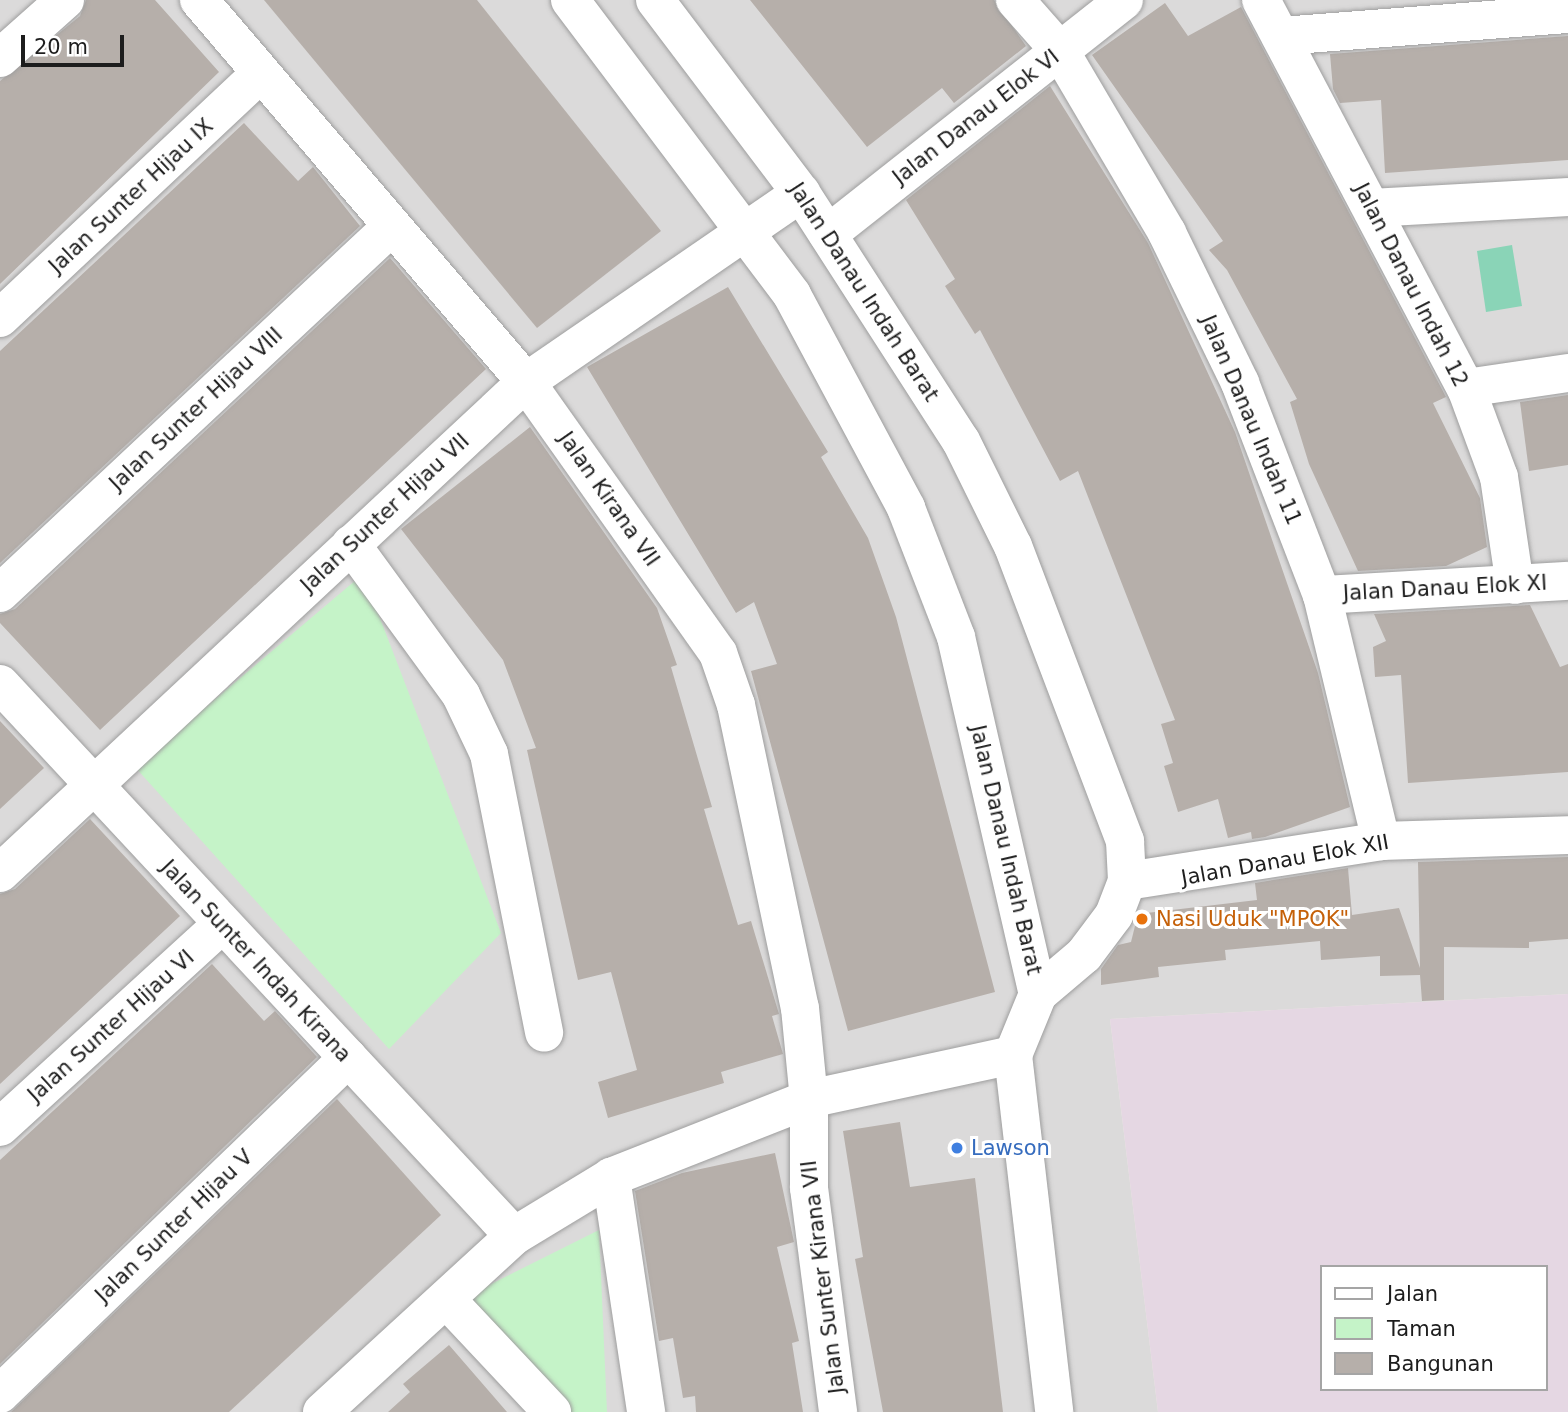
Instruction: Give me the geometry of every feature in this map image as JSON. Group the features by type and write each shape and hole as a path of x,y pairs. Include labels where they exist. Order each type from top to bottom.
{"street":[{"path":"0,58 65,0"},
{"name":"Jalan Kirana VII","path":"199,0 526,382 709,637 727,676 800,1008 809,1099"},
{"name":"Jalan Danau Indah Barat","path":"570,0 747,229 832,363 931,568 956,638 1038,994 1101,936 1127,881 1125,841 1013,546 961,441 828,234 801,193 655,0"},
{"name":"Jalan Danau Indah 11","path":"1015,0 1060,51 1202,303 1322,595 1381,841"},
{"name":"Jalan Danau Elok VI","path":"828,234 1124,0"},
{"name":"Jalan Danau Indah 12","path":"1261,0 1466,388 1499,477 1515,585"},
{"path":"1281,36 1568,13"},
{"name":"Jalan Sunter Hijau IX","path":"0,318 261,73"},
{"name":"Jalan Sunter Hijau VII","path":"0,873 95,788 526,382 801,193"},
{"path":"1372,208 1568,197"},
{"name":"Jalan Sunter Hijau VIII","path":"0,593 392,226"},
{"path":"1466,388 1568,373"},
{"path":"351,544 461,695 489,754 544,1034"},
{"name":"Jalan Danau Elok XI","path":"1322,595 1568,581"},
{"name":"Jalan Sunter Indah Kirana","path":"0,684 514,1236"},
{"name":"Jalan Danau Elok XII","path":"1127,881 1381,841 1568,835"},
{"name":"Jalan Sunter Hijau VI","path":"0,1127 222,924"},
{"path":"1038,994 1013,1055 1054,1412"},
{"path":"323,1412 514,1236 611,1177 809,1099 1013,1055"},
{"name":"Jalan Sunter Hijau V","path":"0,1394 348,1058"},
{"name":"Jalan Sunter Kirana VII","path":"809,1099 809,1188 838,1412"},
{"path":"611,1177 646,1412"},
{"path":"446,1299 552,1412"}],"shaded area":[{"path":"0,0 1568,0 1568,994 1110,1019 1158,1412 0,1412"},
{"path":"1568,994 1568,1412 1158,1412 1110,1019"}],"green space":[{"path":"1512,245 1522,306 1486,312 1477,251"},
{"path":"363,574 501,933 389,1049 135,767"},
{"path":"599,1230 607,1412 569,1412 463,1298"}],"building":[{"path":"86,0 155,0 219,72 0,284 0,81 80,16"},
{"path":"264,0 477,0 661,231 537,328"},
{"path":"750,0 994,0 1026,46 954,103 942,88 867,147"},
{"path":"1165,3 1188,36 1241,7 1446,397 1433,403 1480,498 1487,547 1446,566 1358,571 1309,464 1290,402 1297,399 1227,270 1209,250 1223,241 1092,55"},
{"path":"1568,36 1568,160 1385,173 1381,100 1340,103 1333,89 1330,54"},
{"path":"1050,86 1148,243 1235,432 1318,673 1350,807 1265,837 1252,839 1251,832 1228,838 1218,799 1178,812 1164,766 1173,763 1161,724 1175,720 1078,471 1060,481 980,330 975,334 945,286 955,279 906,200"},
{"path":"244,123 298,181 313,167 360,226 0,563 0,351"},
{"path":"390,258 486,369 100,730 0,623 0,614 15,609"},
{"path":"728,287 828,452 821,457 868,538 896,617 995,992 848,1031 751,671 777,664 754,602 736,613 587,367"},
{"path":"1568,395 1568,465 1529,471 1520,402"},
{"path":"530,427 657,608 677,665 671,667 712,807 704,809 738,925 751,921 779,1014 772,1016 783,1054 721,1072 724,1083 608,1118 598,1082 637,1070 611,972 578,980 527,750 536,748 503,660 401,529"},
{"path":"1530,605 1560,667 1568,664 1568,772 1408,783 1401,675 1375,677 1373,647 1386,641 1374,614"},
{"path":"0,721 44,768 0,809"},
{"path":"90,819 180,916 0,1084 0,894 15,889"},
{"path":"1568,857 1568,939 1529,942 1529,948 1444,947 1444,1000 1422,1001 1420,975 1380,976 1380,956 1321,960 1320,941 1225,950 1226,960 1158,967 1159,977 1101,985 1101,969 1118,945 1131,942 1138,914 1257,900 1255,883 1348,868 1352,915 1399,908 1420,968 1418,862"},
{"path":"212,964 264,1021 275,1011 317,1057 0,1364 0,1160"},
{"path":"337,1099 441,1215 229,1412 11,1412"},
{"path":"900,1122 910,1187 975,1178 1003,1412 883,1412 855,1259 863,1257 843,1131"},
{"path":"775,1153 794,1242 777,1247 799,1341 792,1343 803,1412 696,1412 695,1396 683,1398 673,1338 659,1341 635,1191 682,1173"},
{"path":"449,1345 507,1412 388,1412 410,1392 403,1384"}],"place":[{"name":"Nasi Uduk \"MPOK\"","path":"1142,919"},
{"name":"Lawson","path":"957,1148"}]}
